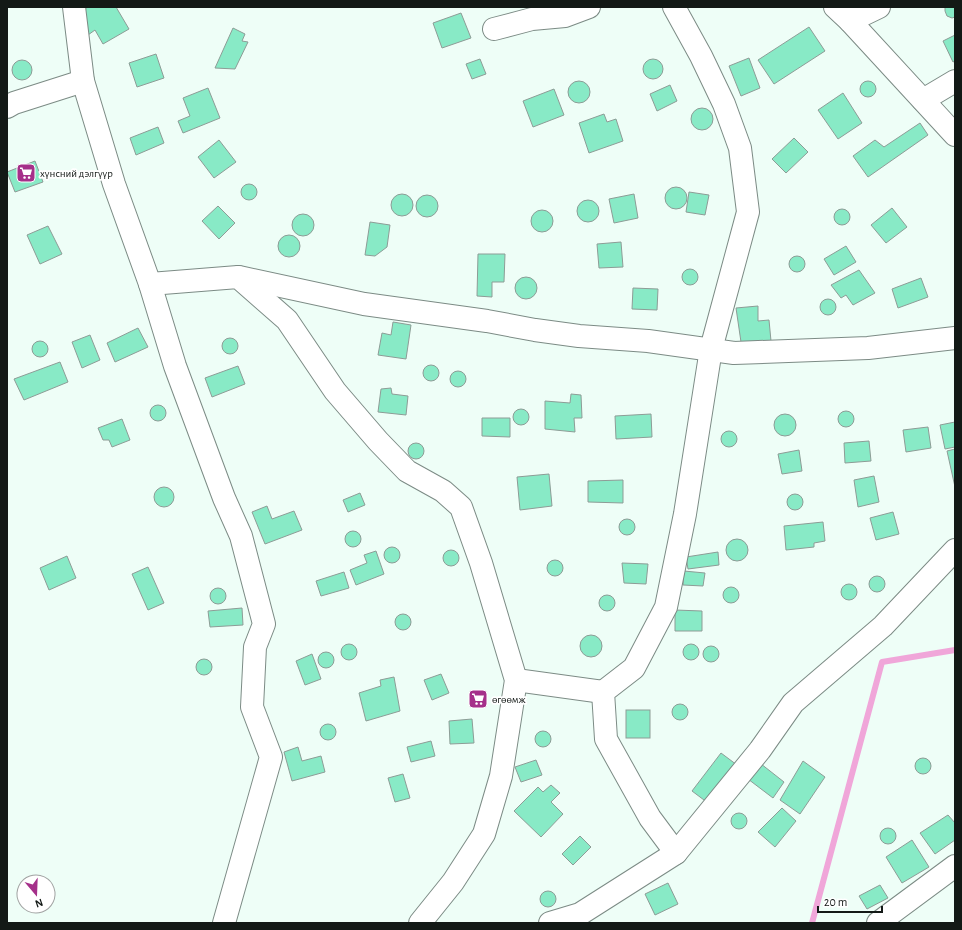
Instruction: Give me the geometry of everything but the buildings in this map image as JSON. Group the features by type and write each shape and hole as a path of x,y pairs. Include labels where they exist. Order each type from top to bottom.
{"street":[{"path":"74,7 83,81 114,184 150,284 175,366 224,498 241,536 264,624 255,647 252,707 271,757 224,923"},
{"path":"494,29 532,19 565,16 589,7"},
{"path":"516,680 603,692 634,668 666,607 685,514 711,349 748,212 740,148 724,104 701,56 674,7"},
{"path":"843,14 879,7"},
{"path":"843,14 955,135"},
{"path":"7,107 14,103 83,81"},
{"path":"923,100 955,81"},
{"path":"150,284 238,277 364,304 487,321 579,336 648,341 734,353 868,348 955,338"},
{"path":"238,277 287,320 335,391 378,441 407,471 443,491 461,508 481,563 516,680 501,776 484,834 453,882 420,923"},
{"path":"550,923 580,914 676,853 760,750 793,703 883,626 955,550"},
{"path":"603,692 606,739 650,818 676,853"},
{"path":"878,923 955,866"}],"waterway":[{"path":"812,923 882,662 955,650"}],"place":[{"name":"хүнсний дэлгүүр","path":"26,173"},
{"name":"өгөөмж","path":"478,699"}]}
